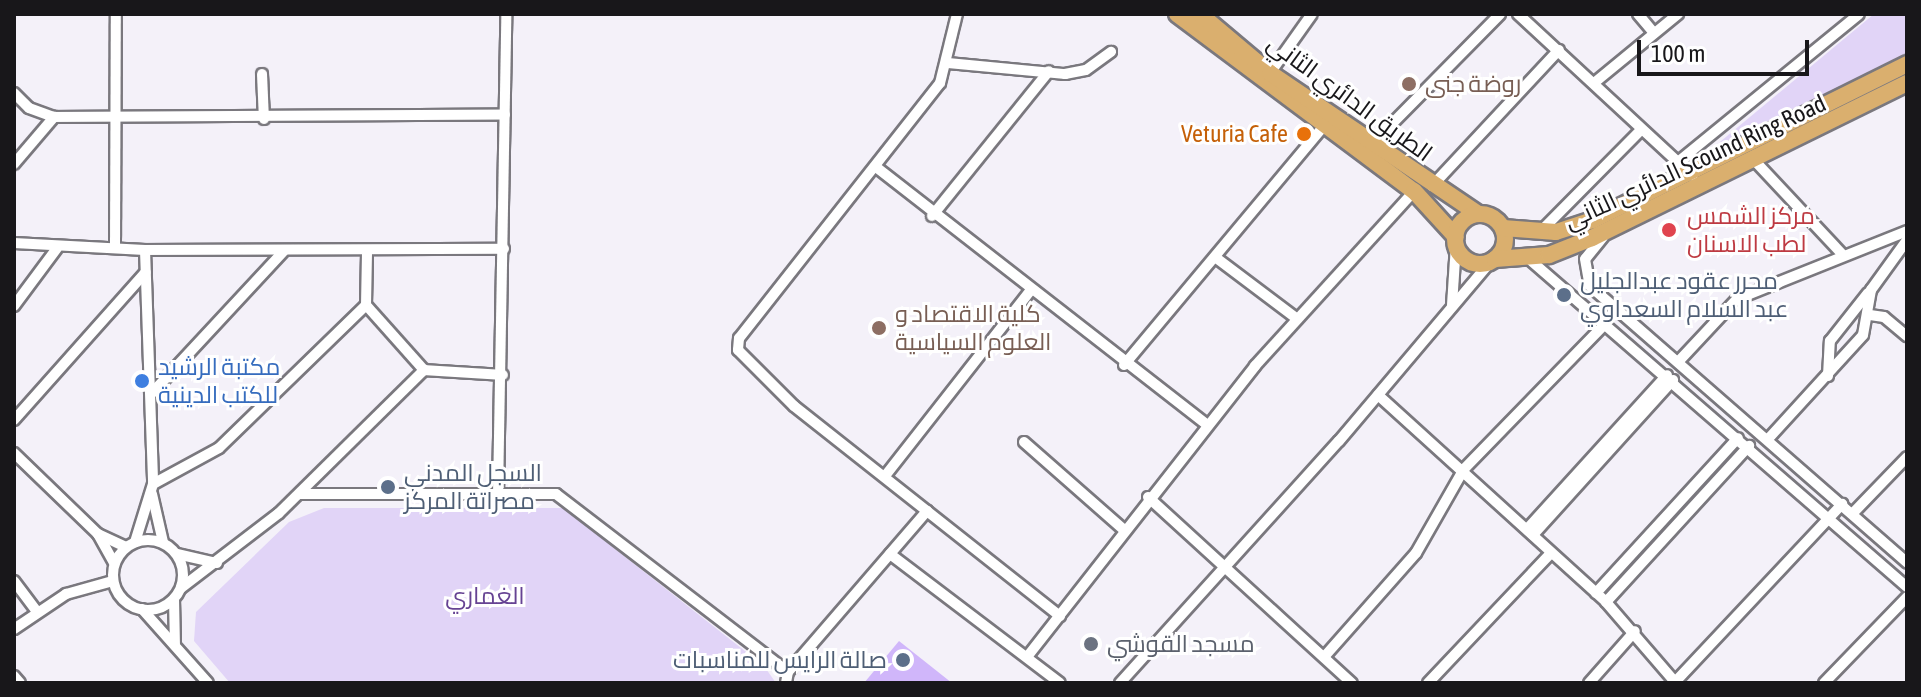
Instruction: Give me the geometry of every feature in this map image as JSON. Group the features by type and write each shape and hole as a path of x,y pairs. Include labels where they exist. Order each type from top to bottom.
{"main road":[{"name":"الطريق الدائري الثاني","path":"1177,14 1414,191 1456,241"},
{"name":"الطريق الدائري الثاني","path":"1211,17 1270,73 1432,186 1478,214"},
{"name":"الدائري الثاني Scound Ring Road","path":"1503,228 1540,233 1593,220 1685,167 1904,76"},
{"name":"الدائري الثاني Scound Ring Road","path":"1493,260 1529,259 1610,229 1755,161 1904,76"},
{"path":"1478,214 1503,228 1505,245 1493,260 1469,261 1456,241 1463,222 1478,214"}],"street":[{"path":"115,248 116,14"},
{"path":"498,494 503,375 506,14"},
{"path":"957,14 948,63 876,167 739,338 738,350 794,406 1060,616"},
{"path":"1270,73 1312,14"},
{"path":"1373,143 1500,14"},
{"path":"1518,14 1641,130 1685,167 1700,187"},
{"path":"1638,14 1654,33"},
{"path":"1594,83 1678,14"},
{"path":"1685,167 1859,14"},
{"path":"1432,186 1559,50"},
{"path":"948,63 1049,71 1086,70 1111,52"},
{"path":"932,216 1049,71"},
{"path":"262,74 264,119"},
{"path":"14,93 29,108 54,117 116,114 264,119 505,115"},
{"path":"14,164 54,117"},
{"path":"1124,365 1325,125"},
{"path":"1540,233 1641,130"},
{"path":"1755,161 1842,254"},
{"path":"876,167 932,216 1124,365 1207,425"},
{"path":"1027,657 1123,529 1207,425 1296,318 1414,191"},
{"path":"1610,229 1585,259 1585,277 1907,563"},
{"path":"1678,362 1732,302 1842,254 1907,231"},
{"path":"1828,376 1830,341 1907,240"},
{"path":"1452,305 1456,241"},
{"path":"14,243 57,248 145,250 367,252 504,249"},
{"path":"14,306 57,248"},
{"path":"145,250 152,488 163,542 177,554 217,563"},
{"path":"151,394 284,251"},
{"path":"367,252 366,305 424,370 503,375"},
{"path":"1215,257 1296,318"},
{"path":"1529,259 1607,322 1907,587"},
{"path":"1120,683 1378,395 1493,260"},
{"path":"14,420 146,272"},
{"path":"1769,438 1863,335 1870,315 1871,290"},
{"path":"885,476 1030,291"},
{"path":"114,563 130,544 152,488 219,448 366,305"},
{"path":"1870,315 1884,317 1907,336"},
{"path":"1324,657 1416,553 1464,469 1607,322"},
{"path":"175,647 174,599 181,588 217,563 300,494 424,370"},
{"path":"1530,532 1670,377"},
{"path":"1378,395 1464,469 1606,602 1635,631 1676,682 1842,504"},
{"path":"1596,593 1738,438"},
{"path":"1024,442 1123,529"},
{"path":"1606,602 1749,446"},
{"path":"14,453 98,534 114,563 113,581 123,600 142,609 208,683"},
{"path":"1853,513 1907,457"},
{"path":"300,494 556,494 787,678 927,511"},
{"path":"1148,497 1352,683"},
{"path":"98,534 130,544 163,542"},
{"path":"1428,683 1551,553"},
{"path":"177,554 181,588"},
{"path":"890,554 1060,683"},
{"path":"14,581 37,612"},
{"path":"14,629 77,589 113,581"},
{"path":"1824,683 1907,597"},
{"path":"142,609 174,599"},
{"path":"1589,683 1635,631"},
{"path":"14,676 20,683"}],"green space":[{"path":"1874,14 1907,14 1907,53 1892,67 1697,161"},
{"name":"الغماري","path":"324,508 563,508 764,666 776,683 230,683 194,641 196,612 289,522"}],"building":[{"name":"صالة الرايس للمناسبات","path":"899,641 952,683 864,683"}],"place":[{"name":"روضة جنى","path":"1409,84"},
{"name":"Veturia Cafe","path":"1304,134"},
{"name":"مركز الشمس لطب الاسنان","path":"1669,230"},
{"name":"محرر عقود عبدالجليل عبد السلام السعداوي","path":"1564,295"},
{"name":"كلية الاقتصاد و العلوم السياسية","path":"879,328"},
{"name":"مكتبة الرشيد للكتب الدينية","path":"142,381"},
{"name":"السجل المدني مصراتة المركز","path":"388,487"},
{"name":"مسجد القوشي","path":"1091,644"},
{"name":"صالة الرايس للمناسبات","path":"903,660"}]}
